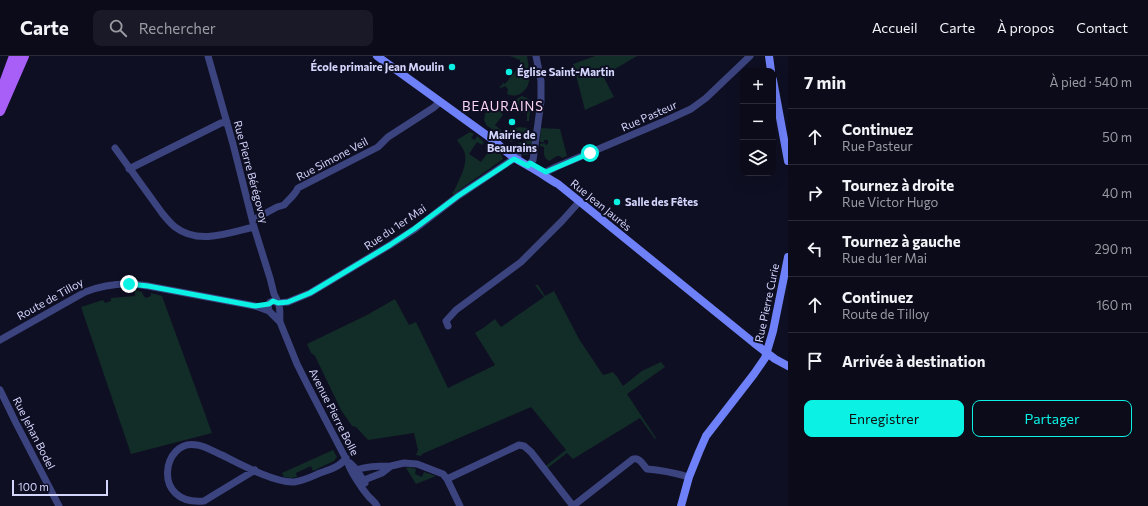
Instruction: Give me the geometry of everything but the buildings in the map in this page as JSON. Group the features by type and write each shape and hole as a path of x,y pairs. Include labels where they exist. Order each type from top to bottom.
{"main road":[{"path":"0,94 14,56"},
{"path":"0,111 24,56"},
{"path":"377,56 440,102"},
{"path":"769,56 771,68"},
{"path":"776,93 786,136 788,161"},
{"name":"Rue Jean Jaurès","path":"440,102 496,142 508,148 516,157 545,174 766,353 788,366"},
{"name":"Rue Pierre Curie","path":"681,506 689,477 706,436 754,374 766,353 773,331 788,257"}],"street":[{"name":"Rue Pierre Bérégovoy","path":"208,56 270,278 274,294 274,306"},
{"path":"529,164 533,160 535,151 541,101 541,81 536,56"},
{"name":"Rue Pasteur","path":"545,174 691,109 706,98 750,56"},
{"name":"Rue Simone Veil","path":"115,148 168,222 175,228 187,234 205,237 216,236 254,223 277,207 284,206 296,193 298,188 378,147 388,137 434,108 440,102"},
{"path":"129,169 227,122"},
{"name":"Rue du 1er Mai","path":"274,306 310,293 367,259 414,229 458,196 516,157"},
{"path":"448,326 446,321 456,310 521,262 579,202"},
{"name":"Route de Tilloy","path":"0,340 85,292 114,284 142,285 255,306 274,306"},
{"name":"Avenue Pierre Bolle","path":"274,306 297,364 346,460"},
{"name":"Rue Jehan Bodel","path":"0,390 60,506"},
{"path":"255,470 204,501 196,502 186,501 173,492 169,486 167,475 174,453 180,448 192,444 213,450 255,470 290,482 296,482 328,470 346,460 376,504"},
{"path":"447,479 519,445 524,446 531,452 573,506 636,458 647,469 677,473 689,477"},
{"path":"354,471 374,466 391,466 404,463 417,464 442,474 447,479 460,506"},
{"path":"361,482 382,473 391,466"}],"green space":[{"path":"510,56 527,56 529,66 530,77 527,87 520,94 515,95 507,94 508,89 505,86 501,88 499,87 503,83 505,84 519,67 521,69 523,66 520,63 520,60"},
{"path":"595,56 637,56 603,76 614,97 585,110 573,64"},
{"path":"522,96 531,102 529,121 526,121 527,113 513,111 513,102"},
{"path":"491,108 499,109 503,115 495,125 502,131 500,134 487,126 484,120 485,114"},
{"path":"519,127 528,128 527,136 511,142 502,136 503,134 506,135 511,129"},
{"path":"541,128 560,129 567,156 562,158 557,156 549,161 546,158 544,155 544,147 540,146 540,144 548,144 548,140 540,142"},
{"path":"470,132 474,134 471,138 475,140 477,136 484,142 482,145 477,142 469,154 481,162 489,151 485,148 488,144 501,154 503,159 458,191 454,196 452,192 454,191 461,176 465,161 464,151 457,140"},
{"path":"528,139 532,140 531,151 527,155 524,155 513,147 515,145"},
{"path":"535,285 538,285 545,296 554,291 579,339 603,375 613,372 623,386 642,371 661,362 665,367 627,394 656,438 655,439 640,418 573,459 567,453 545,470 543,468 566,450 531,407 422,454 421,456 416,455 418,450 414,433 368,440 356,427 352,426 341,410 315,356 311,353 307,344 367,315 395,299 409,325 416,322 448,388 495,365 475,333 495,319 501,327 544,297"},
{"path":"135,290 142,292 146,298 151,296 151,293 162,296 212,433 131,454 81,307 103,300 105,303 111,301 111,298 135,296"},
{"path":"333,450 337,457 334,461 313,471 311,466 296,473 297,477 291,478 284,477 282,473"},
{"path":"409,467 416,469 415,474 422,477 424,472 436,476 416,484 406,468"}],"place":[{"name":"École primaire Jean Moulin","path":"452,67"},
{"name":"Église Saint-Martin","path":"509,72"},
{"name":"Mairie de Beaurains","path":"512,122"},
{"name":"Salle des Fêtes","path":"617,202"}],"district":[{"name":"BEAURAINS","path":"503,106"}],"route":[{"path":"129,284 148,286 255,306 269,304 273,301 278,303 288,302 310,293 362,263 414,229 458,196 514,159 528,166 530,163 546,172 590,153"}]}
